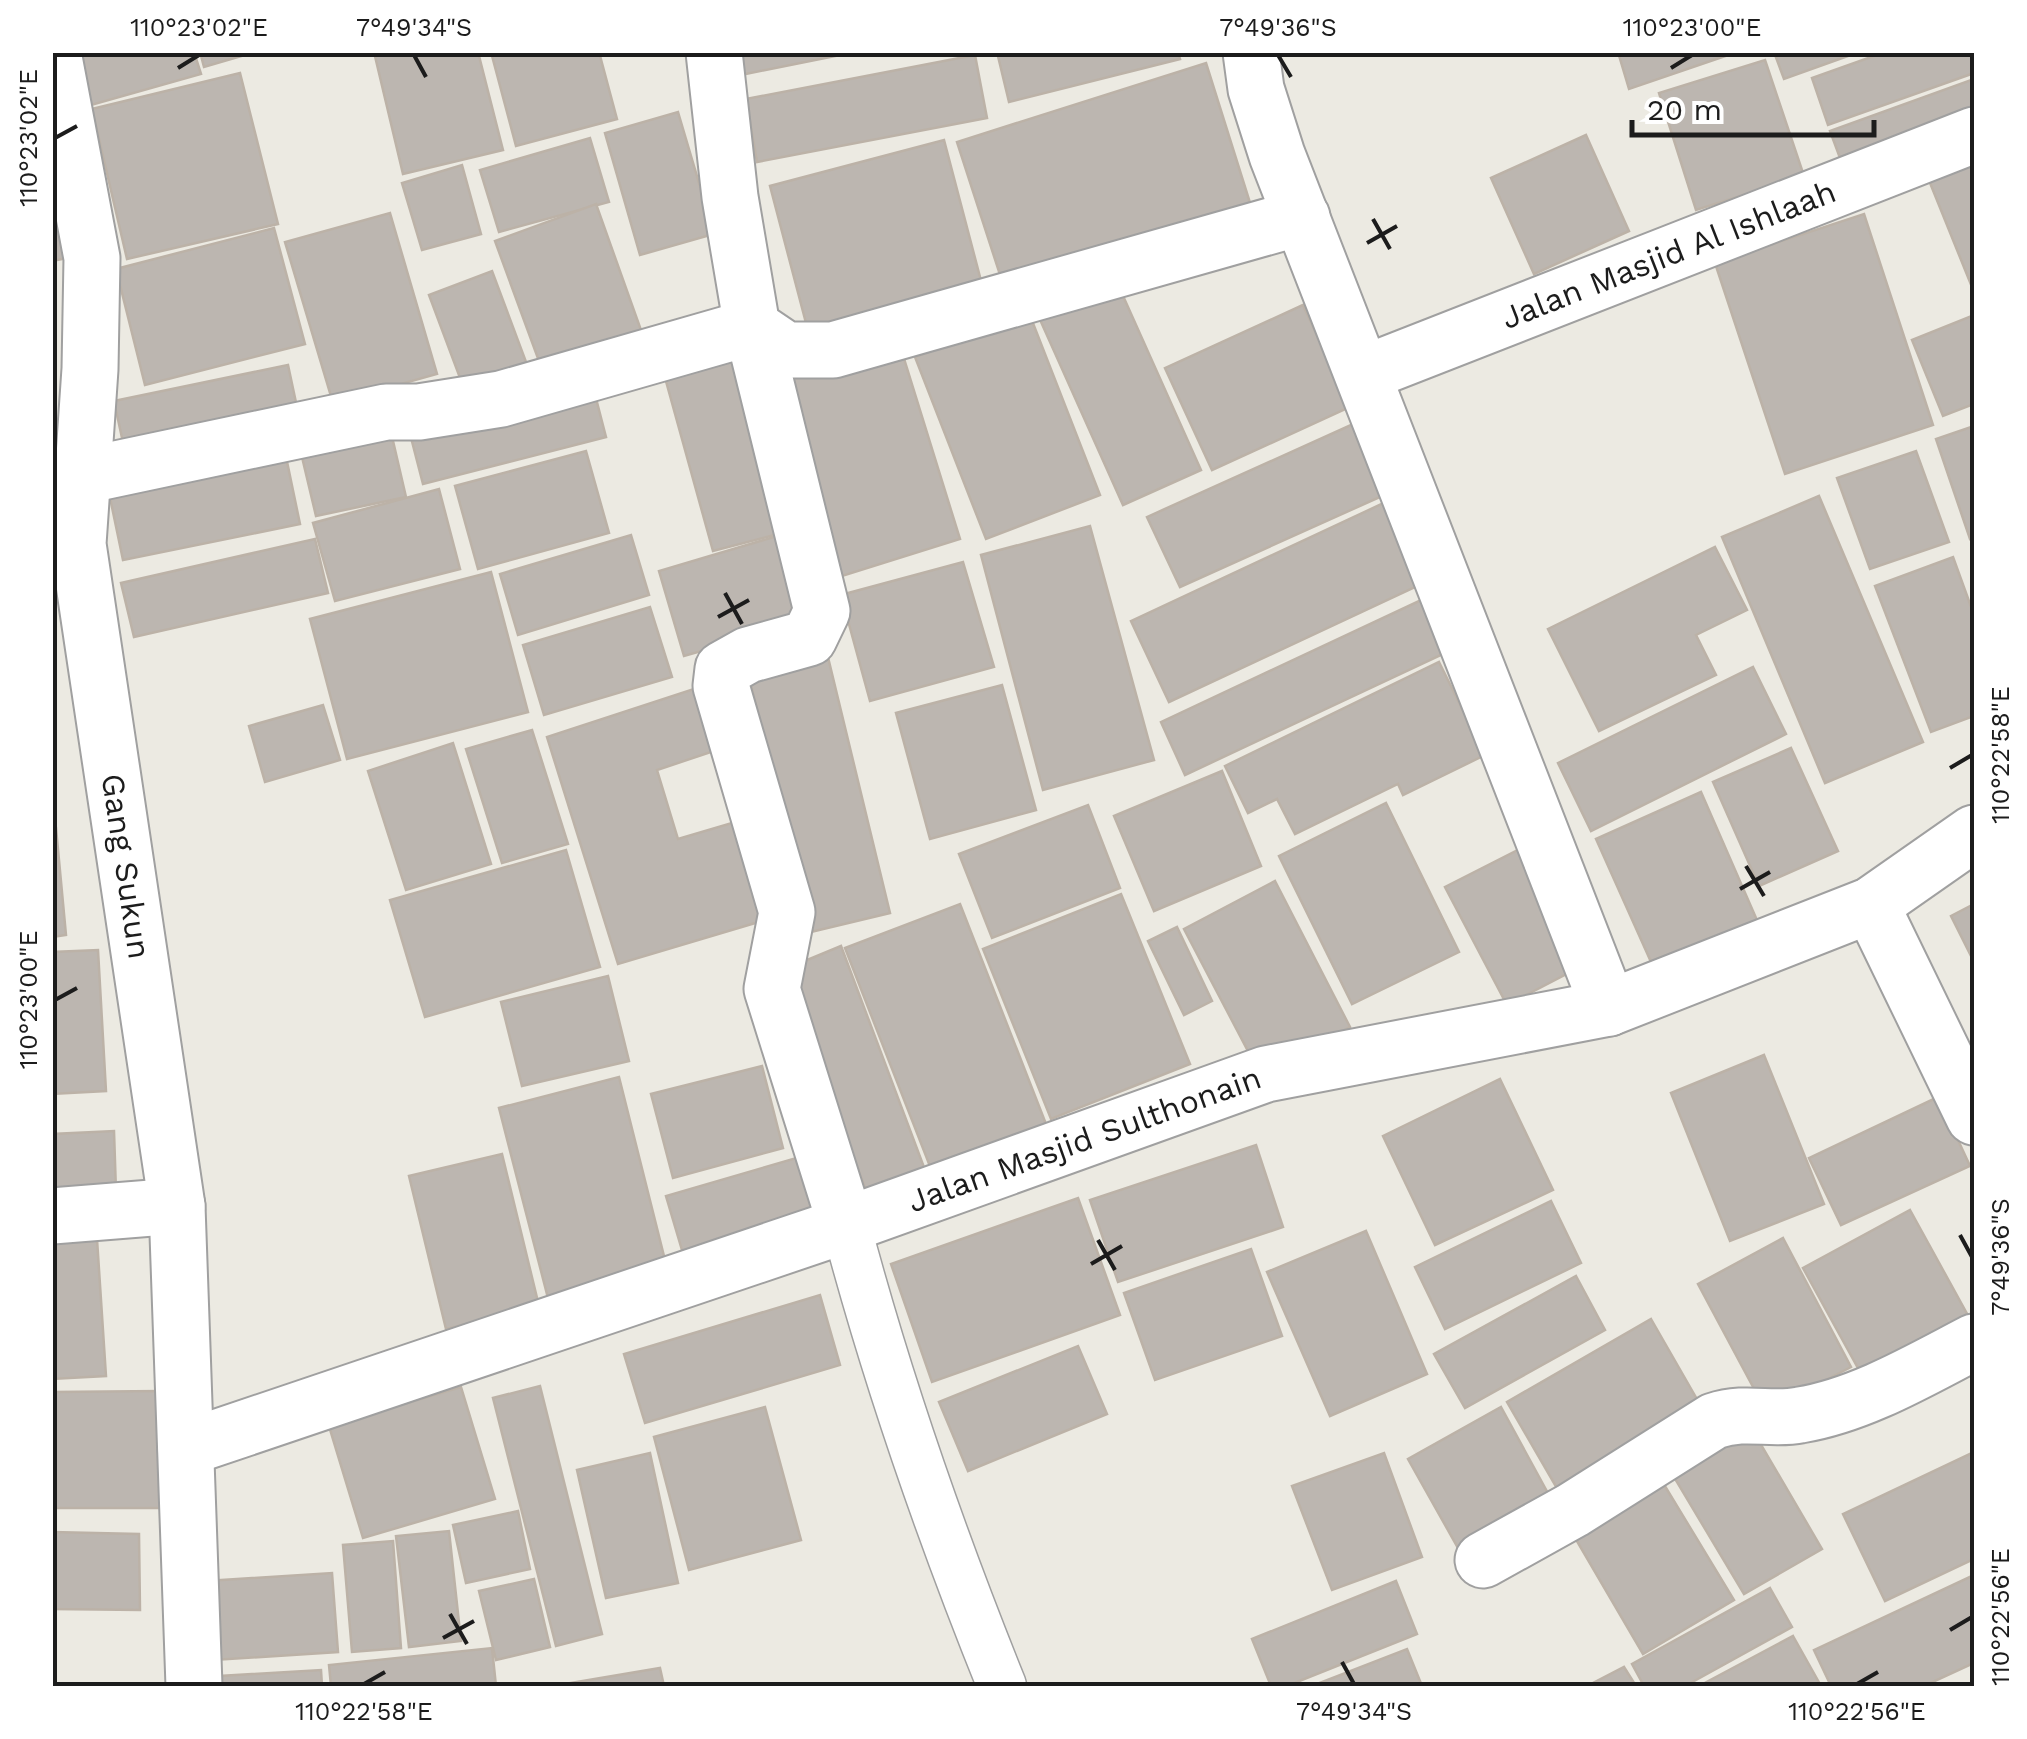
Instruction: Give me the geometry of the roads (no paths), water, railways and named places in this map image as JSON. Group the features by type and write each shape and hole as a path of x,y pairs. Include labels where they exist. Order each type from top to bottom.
{"street":[{"name":"Gang Sukun","path":"53,52 92,258 71,374 82,476 78,544 178,1206 194,1686"},
{"path":"714,52 730,196 752,326 822,611 810,638 748,655 723,669 720,686 787,912 772,988 846,1225"},
{"path":"1251,52 1256,88 1302,217 1610,1008"},
{"name":"Jalan Masjid Al Ishlaah","path":"1363,374 1974,135"},
{"path":"752,326 786,350 833,350 1302,217"},
{"path":"82,476 386,412 419,412 502,398 752,326"},
{"name":"Jalan Masjid Sulthonain","path":"186,1448 846,1225 1266,1074 1610,1008 1871,905 1974,834"},
{"path":"1871,905 1974,1117"},
{"path":"52,1216 178,1206"},
{"path":"1483,1560 1573,1510 1714,1421 1736,1414 1797,1416 1826,1409 1887,1386 1974,1342"}],"lane":[{"path":"846,1225 879,1349 958,1578 1002,1686"}]}
